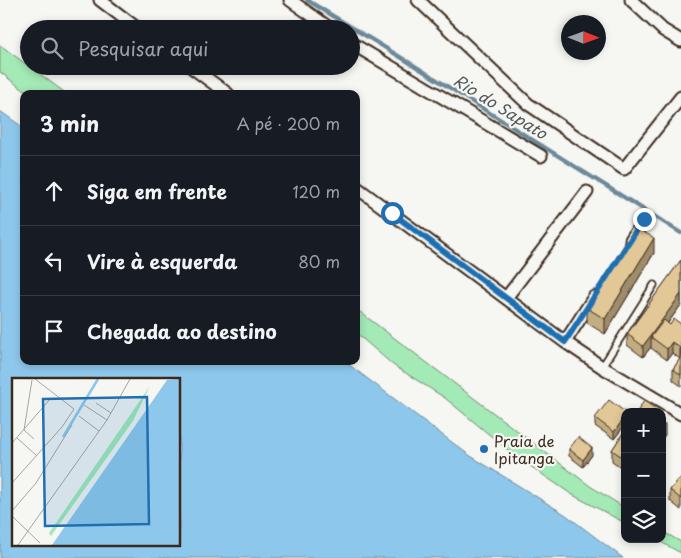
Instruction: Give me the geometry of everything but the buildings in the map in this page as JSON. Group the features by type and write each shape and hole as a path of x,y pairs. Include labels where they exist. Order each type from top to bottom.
{"street":[{"path":"100,0 126,20"},
{"path":"290,0 318,20"},
{"path":"418,0 528,104 624,169 681,97"},
{"path":"631,0 663,30 681,41"},
{"path":"360,47 541,156"},
{"path":"202,75 223,90"},
{"path":"360,190 565,342 602,367 681,414"},
{"path":"506,298 587,192"},
{"path":"623,252 644,219"},
{"path":"565,342 602,285"}],"lane":[{"path":"602,367 654,286"}],"green space":[{"path":"0,45 20,60 20,75 41,75 62,90 25,90 0,72"},
{"path":"360,312 590,486 621,505 621,521 571,494 514,455 445,398 393,365 360,336"},
{"path":"666,533 681,542 681,553 662,543 666,543"}],"water":[{"path":"0,111 20,125 20,365 349,365 469,455 566,515 623,558 0,558"}],"waterway":[{"name":"Rio do Sapato","path":"307,0 340,20"},
{"name":"Rio do Sapato","path":"360,32 681,233"}],"place":[{"name":"Praia de Ipitanga","path":"484,449"}],"route":[{"path":"392,213 565,342 644,219"}]}
